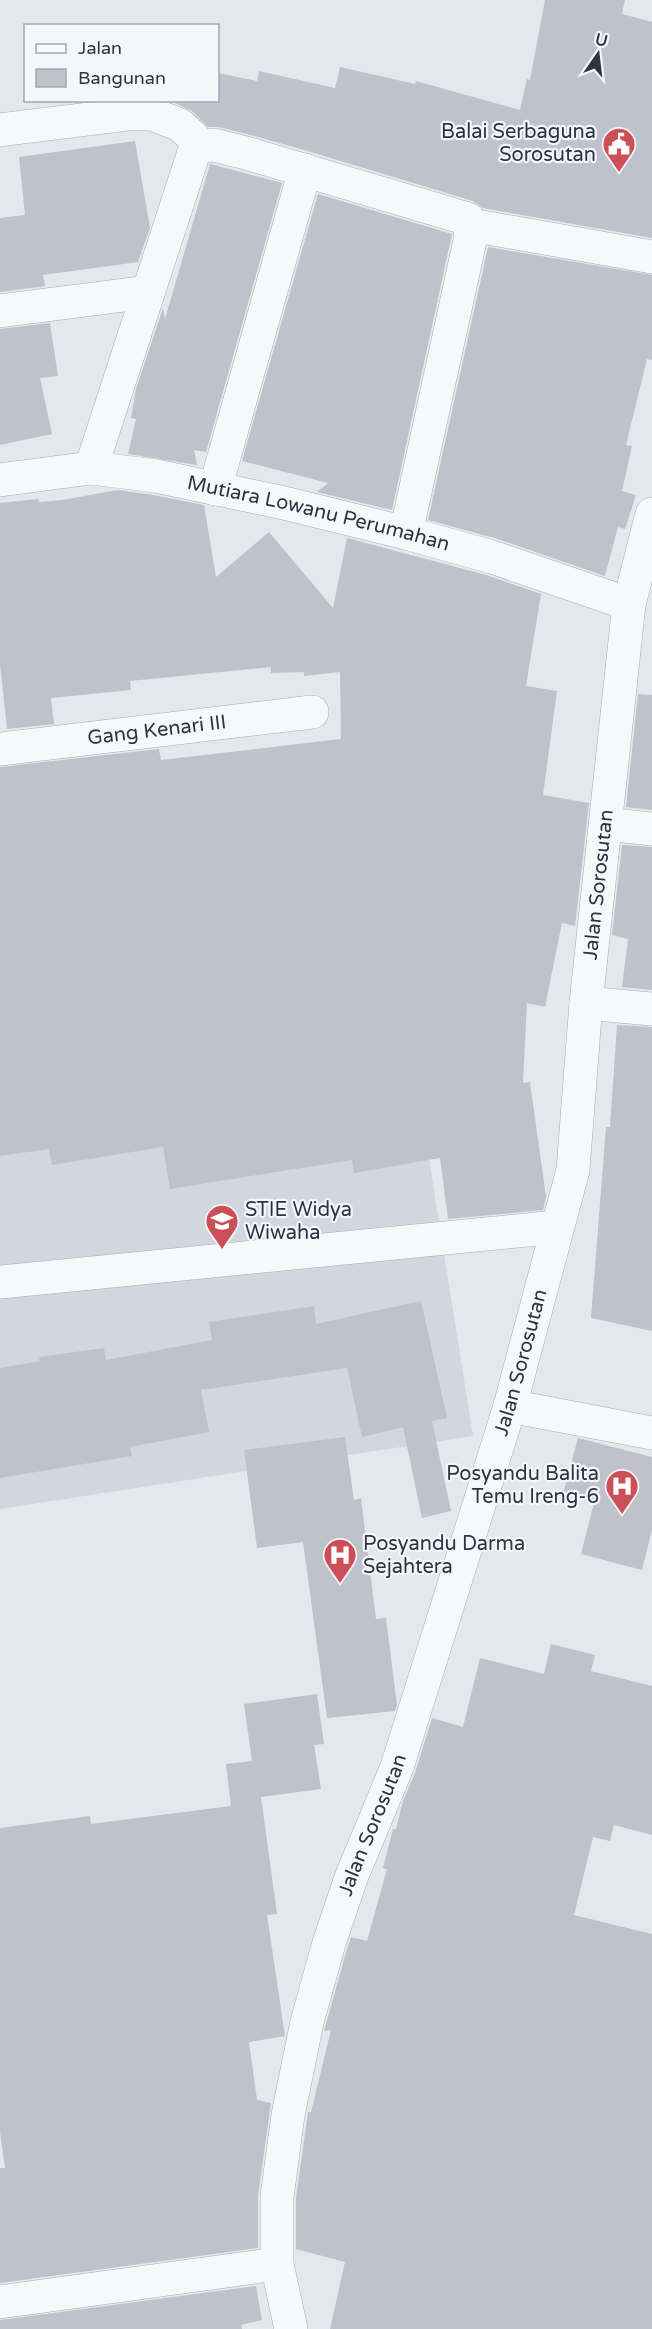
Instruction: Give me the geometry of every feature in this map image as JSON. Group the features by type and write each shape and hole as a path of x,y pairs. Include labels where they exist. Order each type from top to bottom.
{"street":[{"path":"0,130 129,114 152,114 180,125 194,138 196,146 91,468"},
{"path":"196,146 214,145 459,214 468,219 471,225 471,236 406,533"},
{"path":"215,489 305,170"},
{"path":"471,225 652,257"},
{"path":"0,311 148,292"},
{"name":"Mutiara Lowanu Perumahan","path":"0,480 91,468 156,476 284,503 406,533 492,557 629,604"},
{"name":"Jalan Sorosutan","path":"291,2329 278,2264 277,2197 288,2115 307,2022 351,1878 397,1767 510,1406 573,1170 586,1003 629,604 652,514"},
{"name":"Gang Kenari III","path":"0,749 312,712"},
{"path":"606,824 652,829"},
{"path":"586,1003 652,1009"},
{"path":"0,1282 558,1227"},
{"path":"510,1406 652,1433"},
{"path":"0,2302 278,2264"}],"shaded area":[{"name":"STIE Widya Wiwaha","path":"404,1002 473,1436 0,1509 0,1065"}],"building":[{"path":"545,0 625,0 622,14 652,22 652,238 483,208 473,201 311,152 219,127 208,127 192,111 173,102 219,102 219,73 257,81 259,71 335,88 340,67 415,84 416,81 520,110 527,79 530,80"},
{"path":"135,141 150,228 138,262 43,275 45,286 0,292 0,218 25,215 19,157"},
{"path":"210,164 282,183 206,452 194,450 197,465 128,454 136,419 131,418 136,389 163,308 165,319"},
{"path":"318,194 452,234 392,510 317,492 328,483 242,461"},
{"path":"488,247 652,275 652,360 647,359 626,445 632,446 622,491 636,495 625,529 618,527 605,576 498,539 428,520"},
{"path":"50,323 58,376 40,378 52,434 0,445 0,329"},
{"path":"118,490 204,505 216,577 269,532 333,608 347,538 486,575 541,594 526,686 557,691 543,795 589,803 575,926 562,923 545,1007 527,1003 523,1083 530,1082 546,1197 543,1210 448,1219 440,1158 354,1173 352,1160 170,1189 163,1147 52,1165 49,1149 0,1156 0,767 159,749 161,760 341,739 340,672 304,676 304,672 271,673 271,667 130,681 131,690 51,698 54,724 7,729 0,664 0,503 38,499 39,502 62,500"},
{"path":"638,694 652,695 652,810 626,807"},
{"path":"622,845 652,847 652,990 622,987 628,939 612,935"},
{"path":"617,1025 652,1027 652,1331 591,1318 606,1127 610,1127"},
{"path":"421,1301 447,1418 432,1421 451,1511 422,1518 403,1427 362,1437 347,1368 201,1390 209,1432 130,1447 132,1456 0,1478 0,1368 40,1361 39,1357 104,1348 106,1360 212,1340 209,1322 314,1306 316,1324"},
{"path":"345,1437 354,1500 361,1498 376,1619 386,1618 397,1705 395,1711 327,1718 303,1542 257,1548 244,1450"},
{"path":"578,1438 652,1457 652,1530 642,1570 581,1554 594,1503 563,1494"},
{"path":"551,1644 595,1655 591,1671 652,1686 652,1835 614,1825 610,1841 593,1837 574,1915 652,1934 652,2329 330,2329 345,2262 296,2249 296,2198 308,2112 311,2112 331,2030 324,2031 347,1949 351,1937 367,1941 387,1869 383,1868 393,1829 396,1829 403,1801 415,1773 432,1718 463,1727 480,1658 544,1674"},
{"path":"317,1694 324,1744 314,1745 321,1789 261,1797 277,1914 267,1915 285,2036 249,2042 257,2100 271,2103 258,2195 258,2248 0,2283 0,2168 5,2168 0,2132 0,1828 90,1816 91,1824 231,1806 226,1764 252,1761 244,1704"},
{"path":"256,2286 262,2320 241,2325 242,2329 0,2329 0,2320"}],"place":[{"name":"Balai Serbaguna Sorosutan","path":"619,173"},
{"name":"STIE Widya Wiwaha","path":"222,1250"},
{"name":"Posyandu Balita Temu Ireng-6","path":"622,1515"},
{"name":"Posyandu Darma Sejahtera","path":"340,1584"}]}
